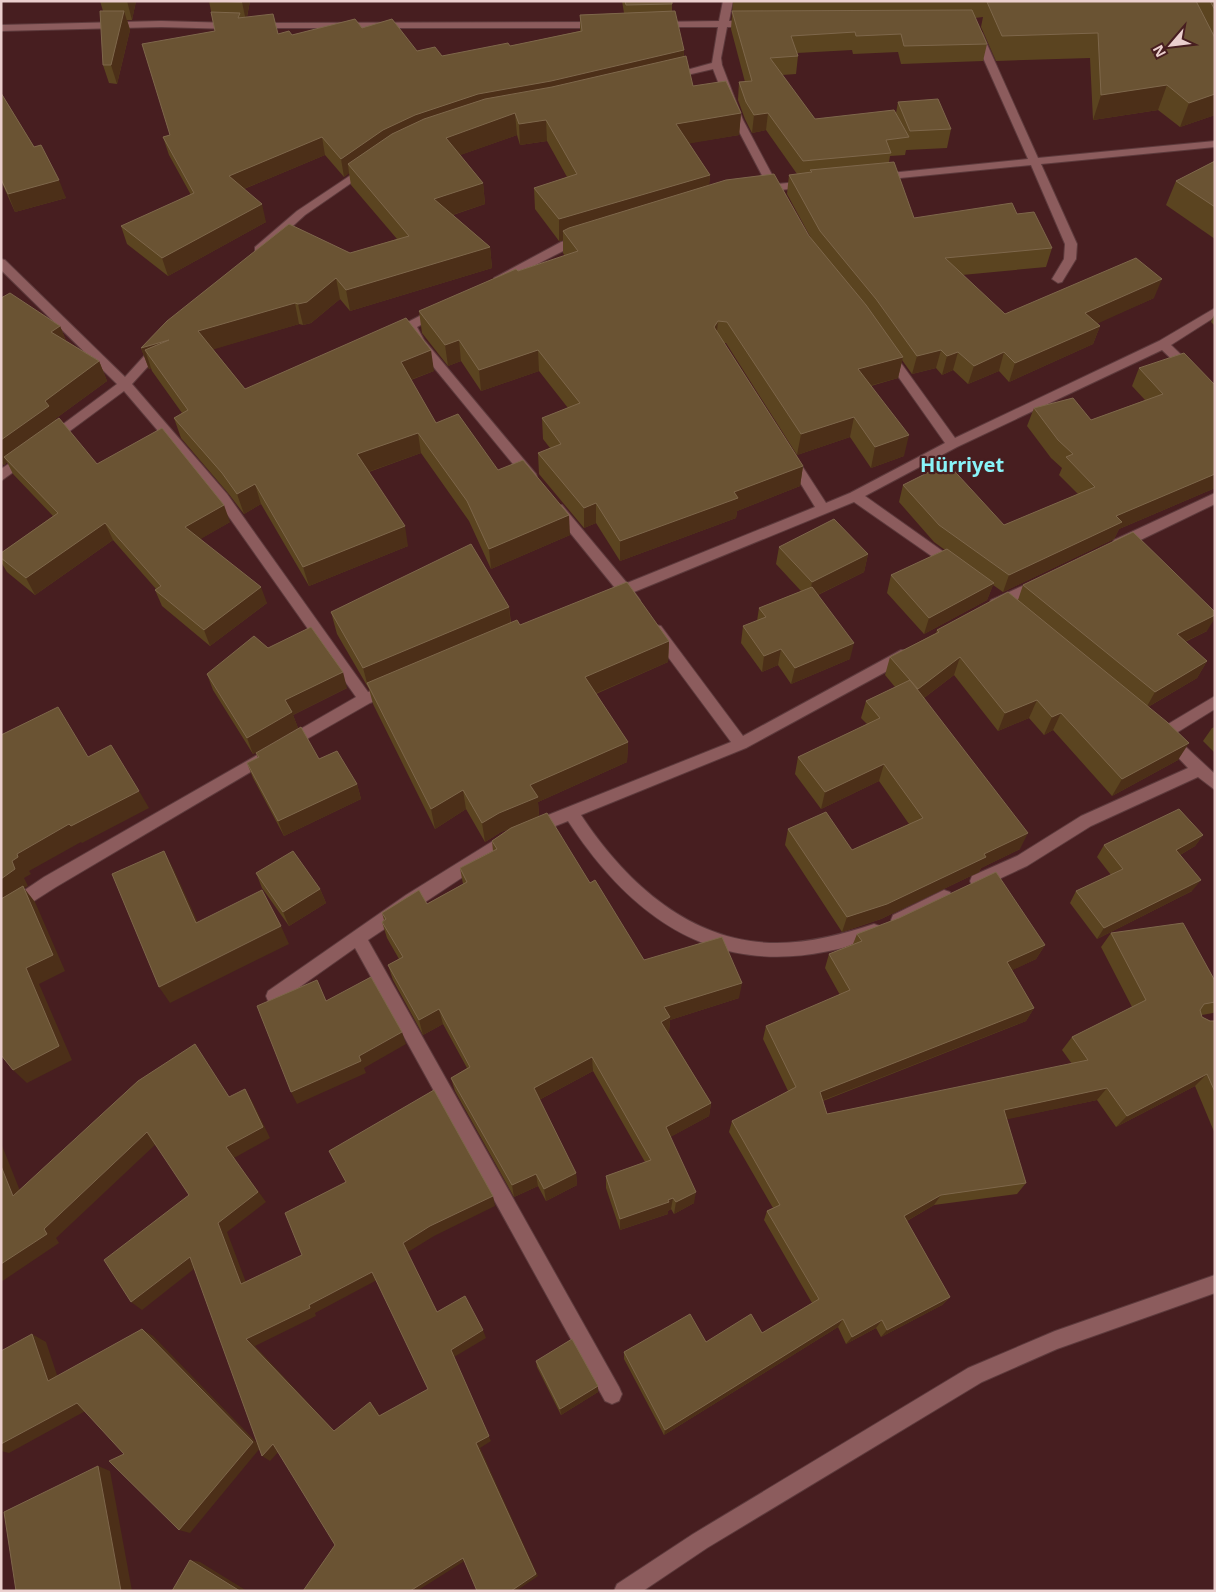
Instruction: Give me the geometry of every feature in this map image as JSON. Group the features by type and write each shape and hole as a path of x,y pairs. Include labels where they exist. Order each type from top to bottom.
{"street":[{"path":"728,1 716,58 717,65 738,120 783,203"},
{"path":"982,22 972,22 1071,244 1070,259 1058,279"},
{"path":"1,28 161,24 244,26 614,25"},
{"path":"644,24 763,24"},
{"path":"659,78 717,65"},
{"path":"870,178 1215,144"},
{"path":"251,256 301,213 374,163"},
{"path":"748,191 822,182"},
{"path":"489,284 565,245 591,236"},
{"path":"1,263 125,384 222,497 364,699"},
{"path":"445,307 410,326 419,342 538,484"},
{"path":"608,597 855,496 953,444 1163,344 1215,312"},
{"path":"1,476 125,384 169,335"},
{"path":"1163,344 1215,394"},
{"path":"883,346 953,444"},
{"path":"783,445 824,510"},
{"path":"855,496 963,574"},
{"path":"1108,550 1215,498"},
{"path":"550,499 625,589 741,744"},
{"path":"984,611 1055,576"},
{"path":"986,590 1017,614"},
{"path":"274,996 507,839 741,744 915,649"},
{"path":"1,915 50,882 364,699 400,685"},
{"path":"1215,702 1159,731 1215,784"},
{"path":"571,813 614,873 654,907 677,922 710,937 746,948 779,949 812,946 851,939 887,926 1022,861 1086,821 1199,770"},
{"path":"358,938 612,1394"},
{"path":"624,1591 700,1541 975,1375 1055,1340 1215,1284"}],"building":[{"path":"209,1 242,1 242,2"},
{"path":"625,1 672,1 672,4 626,5"},
{"path":"1196,1 1215,38 1215,94 1189,103 1167,85 1101,95 1098,33 1002,36 987,2"},
{"path":"1210,1 1215,1 1215,10"},
{"path":"972,10 987,44 904,46 901,34 856,36 855,32 791,36 798,56 770,58 815,119 894,110 909,137 886,140 891,153 803,161 768,113 754,115 746,102 739,82 752,81 732,11"},
{"path":"100,11 124,11 111,65 103,65"},
{"path":"675,11 684,50 551,81 478,94 415,115 383,130 341,159 322,137 229,176 262,204 162,258 121,226 194,193 163,137 170,135 142,44 215,31 211,12 240,13 238,18 273,14 278,34 289,31 292,35 355,19 362,28 392,19 417,51 435,47 442,56 508,43 510,46 582,31 580,15"},
{"path":"686,56 693,86 726,81 741,113 676,124 710,175 559,219 534,188 577,174 546,120 519,124 515,113 446,138 483,183 434,199 490,247 346,290 336,278 307,302 295,303 198,331 245,389 406,318 431,350 401,362 436,423 458,414 498,470 523,460 569,515 489,549 467,501 418,433 357,454 405,526 303,567 255,484 237,494 222,473 174,418 188,410 145,350 169,340 141,348 167,321 289,224 350,253 409,236 348,164 392,134 424,119 485,99 552,87"},
{"path":"1,93 34,147 41,145 59,180 8,194 1,179"},
{"path":"938,99 951,129 910,131 898,102"},
{"path":"1215,161 1215,207 1176,181"},
{"path":"894,162 914,218 1012,203 1017,214 1034,212 1052,248 945,258 1005,314 1136,258 1162,279 1085,313 1100,326 1015,363 1004,352 974,366 958,352 947,356 941,350 917,356 876,299 820,231 789,175 812,172 810,170"},
{"path":"774,174 809,236 866,305 903,357 858,369 909,435 875,447 854,417 801,434 727,322 718,321 714,327 803,466 734,492 738,498 620,541 596,503 584,508 538,453 561,444 542,418 580,403 538,350 479,370 459,340 445,345 419,311 516,269 518,271 578,251 563,231 569,228 726,180"},
{"path":"10,293 60,326 51,332 99,361 45,401 49,406 1,440 1,298"},
{"path":"1184,353 1215,385 1215,474 1116,516 1122,522 1009,575 939,525 903,485 947,463 1004,525 1095,487 1066,457 1073,454 1058,440 1034,408 1073,398 1091,420 1163,394 1139,368"},
{"path":"59,418 97,464 162,428 224,505 185,527 261,587 204,630 155,590 161,586 105,523 26,578 1,558 1,553 58,513 4,457"},
{"path":"834,519 868,554 812,582 779,547"},
{"path":"1133,532 1215,612 1215,615 1177,634 1207,661 1155,692 1023,585"},
{"path":"471,544 509,607 363,668 331,612"},
{"path":"947,549 994,583 929,618 891,575"},
{"path":"627,582 669,641 585,677 628,742 530,785 538,797 499,813 482,823 463,790 431,809 367,683 517,620 520,625"},
{"path":"812,587 854,643 795,668 781,649 764,656 743,626 766,617 759,608"},
{"path":"1008,592 1167,722 1189,743 1122,779 1061,713 1052,717 1037,700 1005,713 960,657 918,689 890,657 939,632 937,630"},
{"path":"311,627 343,672 285,700 292,712 247,738 207,674 254,636 268,648"},
{"path":"910,680 1028,833 984,854 986,857 887,904 847,917 788,829 826,812 852,850 923,818 884,764 825,792 798,757 880,718 866,701"},
{"path":"58,707 88,757 111,745 139,791 71,826 69,824 17,854 18,857 12,861 15,869 1,879 1,735"},
{"path":"301,727 319,759 337,751 357,784 278,821 247,763 259,757 256,753"},
{"path":"1179,809 1203,835 1176,850 1201,880 1104,928 1076,891 1123,869 1104,845"},
{"path":"547,813 590,883 595,880 644,960 722,937 742,983 664,1007 670,1017 661,1022 711,1103 666,1127 696,1192 676,1202 673,1198 668,1200 669,1202 620,1219 606,1176 651,1160 592,1057 534,1088 576,1173 544,1189 536,1174 512,1185 451,1078 470,1067 439,1009 419,1020 388,965 403,957 382,922 386,919 382,913 419,890 427,904 467,882 460,868 497,849 492,841 511,828"},
{"path":"164,851 196,923 262,890 281,926 159,987 112,874"},
{"path":"293,851 320,889 283,912 256,873"},
{"path":"996,872 1045,945 1007,962 1034,1008 820,1092 827,1114 1088,1060 1072,1037 1146,1000 1111,933 1183,923 1215,981 1215,1002 1204,1004 1200,1010 1202,1017 1215,1021 1215,1092 1207,1074 1127,1116 1107,1088 1004,1110 1026,1183 941,1195 904,1216 950,1297 887,1330 882,1320 852,1337 843,1319 665,1430 624,1352 690,1314 706,1342 751,1314 762,1333 819,1299 767,1211 780,1205 732,1121 796,1087 766,1026 850,990 829,954 862,941 857,934 899,918"},
{"path":"23,886 53,955 26,968 59,1046 13,1070 1,1055 1,899"},
{"path":"371,977 402,1032 359,1056 361,1061 291,1092 257,1006 317,980 326,1001"},
{"path":"195,1044 229,1097 245,1089 263,1127 226,1147 258,1192 218,1223 241,1284 302,1255 285,1213 346,1182 329,1151 434,1090 493,1196 430,1226 403,1243 437,1312 465,1296 483,1330 451,1350 489,1436 476,1443 536,1574 511,1591 477,1591 463,1558 410,1591 303,1591 335,1545 273,1444 262,1456 190,1257 131,1302 104,1260 189,1195 147,1132 44,1229 47,1234 1,1264 1,1166 13,1196 138,1081","holes":["372,1272 428,1389 379,1416 370,1402 334,1431 246,1339 310,1308 309,1305"]},
{"path":"142,1329 253,1442 179,1530 109,1461 124,1454 77,1403 1,1444 1,1351 32,1334 48,1381"},
{"path":"572,1339 598,1386 560,1409 536,1361"},
{"path":"98,1466 121,1591 16,1591 4,1512"},
{"path":"190,1560 240,1591 172,1591"}],"district":[{"name":"Hürriyet","path":"962,465"}]}
